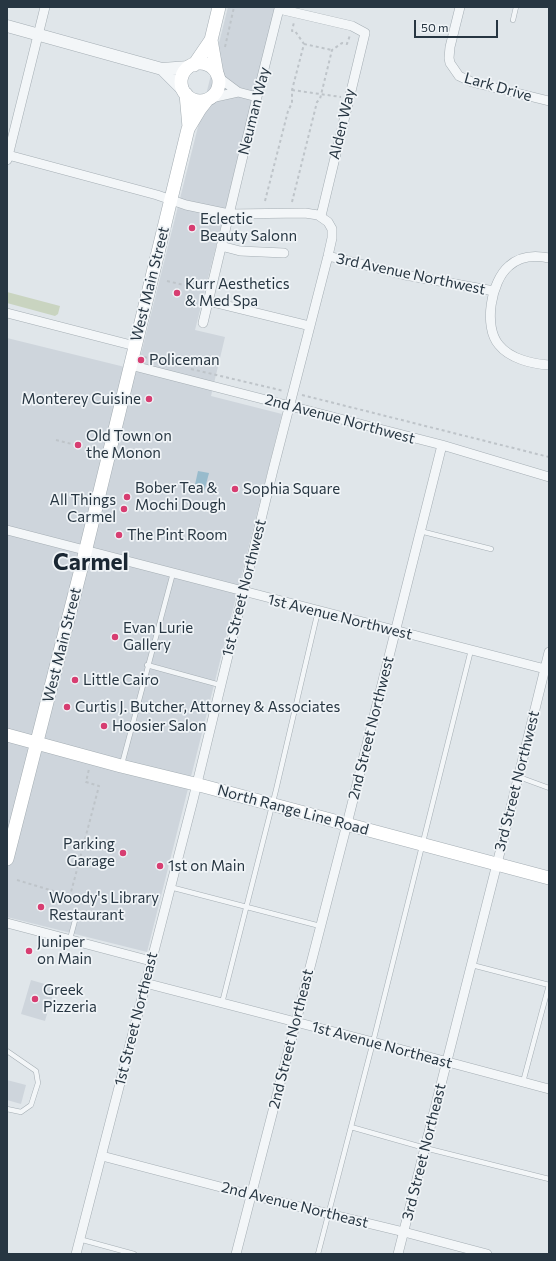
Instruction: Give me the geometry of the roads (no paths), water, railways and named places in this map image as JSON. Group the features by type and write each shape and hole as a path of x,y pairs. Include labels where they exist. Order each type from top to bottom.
{"main road":[{"path":"211,40 182,78 184,92 193,100 198,101 209,99 217,91 219,81 211,40 219,7"},
{"path":"191,66 205,64 212,68 217,75"},
{"name":"West Main Street","path":"184,92 189,127"},
{"name":"West Main Street","path":"7,859 9,841 37,743 189,127 200,109 209,99"},
{"name":"North Range Line Road","path":"7,735 549,878"}],"street":[{"path":"44,7 8,158 157,195 186,205 229,214 305,213 321,216"},
{"name":"Lark Drive","path":"460,7 450,47 449,58 452,66 459,76 464,80 549,101"},
{"name":"Neuman Way","path":"203,322 256,97 279,9 352,26 365,33"},
{"path":"7,26 162,69 191,66"},
{"name":"Alden Way","path":"321,216 348,98 365,33"},
{"path":"162,69 184,92"},
{"path":"217,75 238,92 256,97"},
{"path":"209,99 238,92"},
{"name":"3rd Avenue Northwest","path":"321,216 328,222 332,229"},
{"name":"1st Street Northwest","path":"196,784 328,256 332,238 332,229"},
{"path":"221,246 240,251 284,253"},
{"name":"3rd Avenue Northwest","path":"328,256 405,275 494,291"},
{"path":"549,258 531,256 517,260 508,266 500,277 494,291 490,313 490,323 493,336 499,345 508,353 520,358 549,365"},
{"path":"209,296 310,326"},
{"name":"2nd Avenue Northwest","path":"7,313 290,405 442,445 549,477"},
{"name":"2nd Street Northwest","path":"347,824 442,445"},
{"name":"1st Avenue Northwest","path":"7,530 547,670"},
{"name":"3rd Street Northwest","path":"497,865 547,670 549,652"},
{"name":"1st Street Northeast","path":"76,1254 196,784"},
{"name":"2nd Street Northeast","path":"236,1254 347,824"},
{"name":"3rd Street Northeast","path":"398,1254 497,865"},
{"path":"7,923 151,961"},
{"name":"1st Avenue Northeast","path":"145,983 549,1089"},
{"name":"2nd Avenue Northeast","path":"102,1156 487,1254"}],"lane":[{"path":"513,20 516,7"},
{"path":"420,531 491,549"},
{"path":"121,766 173,573"},
{"path":"222,1003 272,804 318,611"},
{"path":"318,1254 373,1042 471,650"},
{"path":"148,665 220,685"},
{"path":"519,778 549,788"},
{"path":"170,887 320,926"},
{"path":"70,940 77,913"},
{"path":"472,965 549,985 523,1082"},
{"path":"7,1051 36,1071 38,1083 31,1105 21,1112 7,1109"},
{"path":"351,1127 549,1180"},
{"path":"79,1240 134,1254"}],"water":[{"path":"198,471 209,473 204,492 194,489"}],"place":[{"name":"Eclectic Beauty Salonn","path":"192,228"},
{"name":"Kurr Aesthetics & Med Spa","path":"177,293"},
{"name":"Policeman","path":"141,360"},
{"name":"Monterey Cuisine","path":"149,399"},
{"name":"Old Town on the Monon","path":"78,445"},
{"name":"Sophia Square","path":"235,489"},
{"name":"Bober Tea & Mochi Dough","path":"127,497"},
{"name":"All Things Carmel","path":"124,509"},
{"name":"The Pint Room","path":"119,535"},
{"name":"Evan Lurie Gallery","path":"115,637"},
{"name":"Little Cairo","path":"75,680"},
{"name":"Curtis J. Butcher, Attorney & Associates","path":"67,707"},
{"name":"Hoosier Salon","path":"104,726"},
{"name":"Parking Garage","path":"123,853"},
{"name":"1st on Main","path":"160,866"},
{"name":"Woody's Library Restaurant","path":"41,907"},
{"name":"Juniper on Main","path":"29,951"},
{"name":"Greek Pizzeria","path":"35,999"}],"district":[{"name":"Carmel","path":"91,562"}]}
